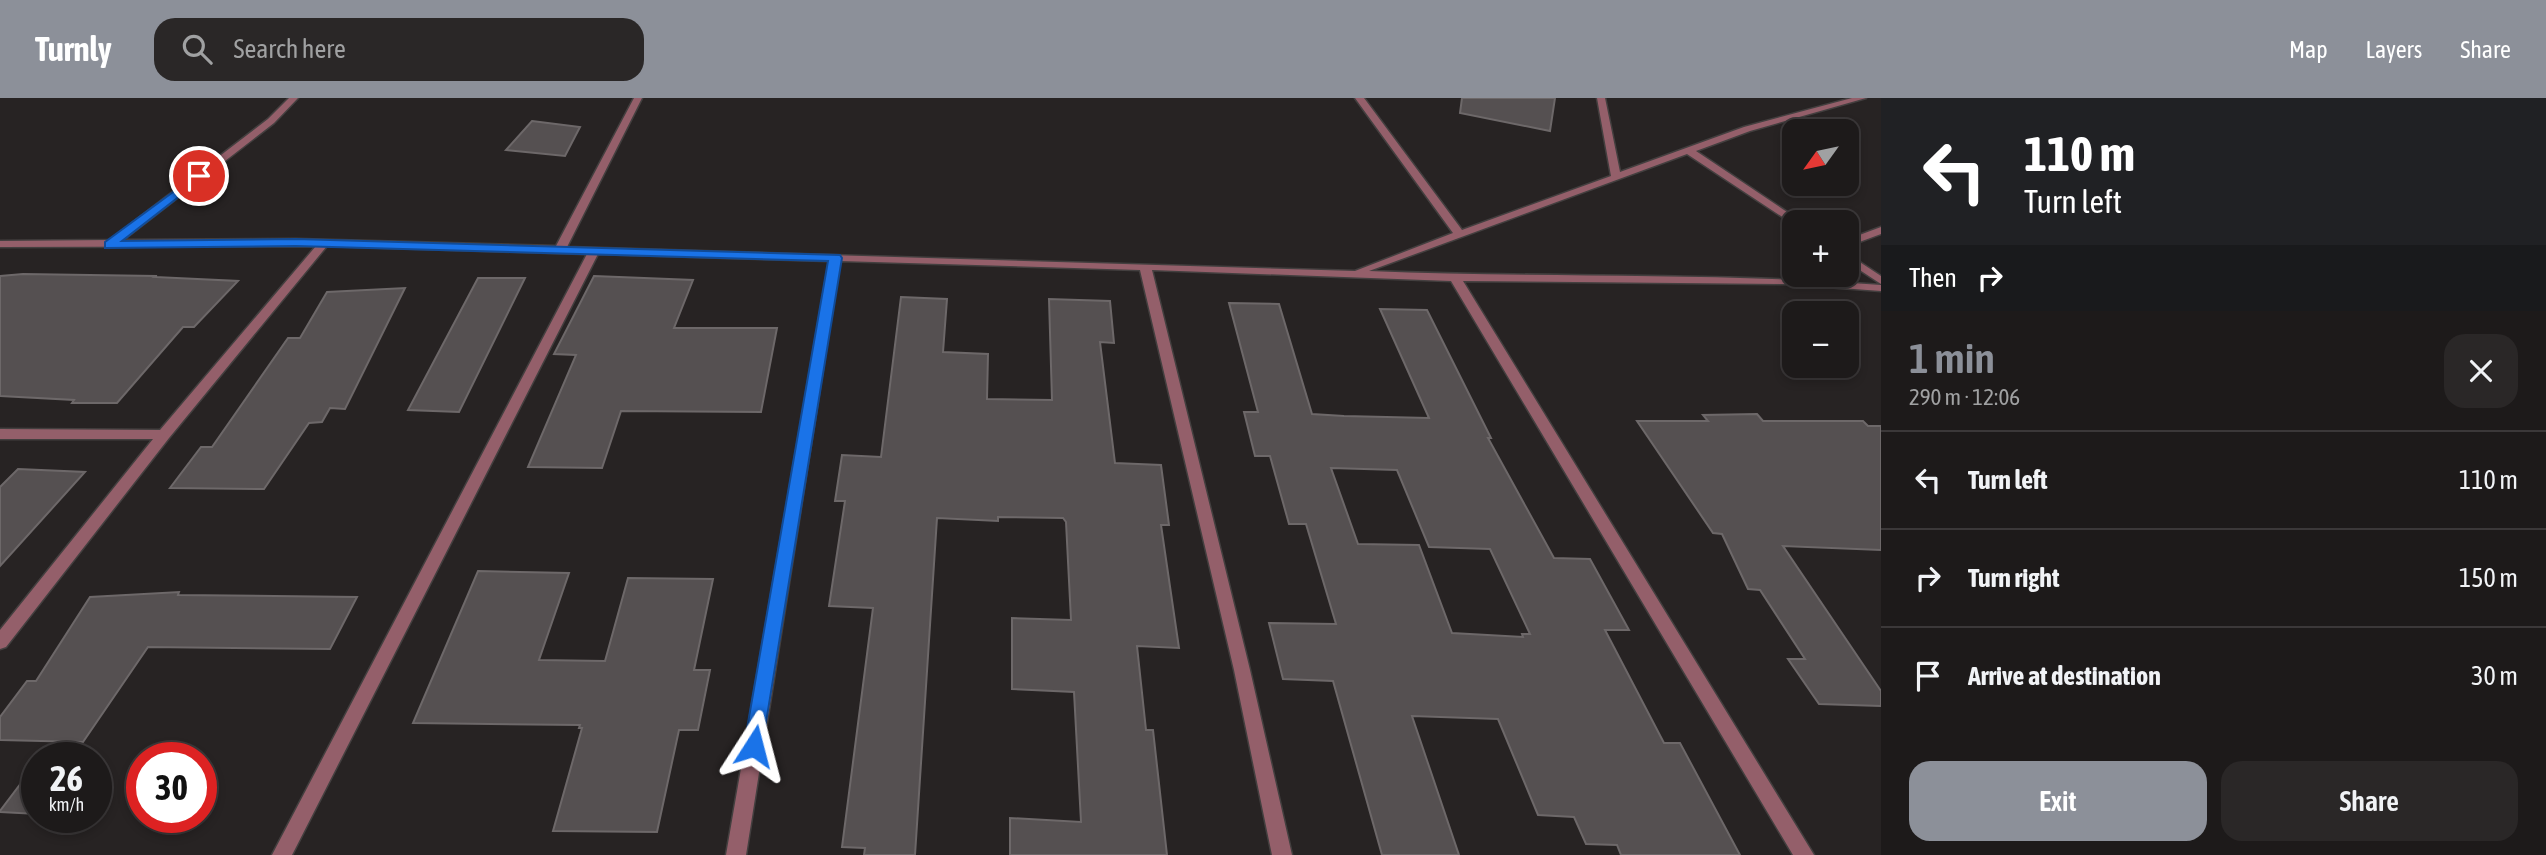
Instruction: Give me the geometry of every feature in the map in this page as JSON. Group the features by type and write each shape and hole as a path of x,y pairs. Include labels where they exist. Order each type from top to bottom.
{"street":[{"path":"110,245 271,121 294,98"},
{"path":"560,250 638,98"},
{"path":"1359,98 1460,235"},
{"path":"1601,98 1616,177"},
{"path":"1352,274 1747,129 1861,98"},
{"path":"1689,151 1782,212"},
{"path":"1859,239 1881,230"},
{"path":"0,642 164,435 324,243"},
{"path":"0,244 324,243 1455,278 1786,281 1881,288"},
{"path":"282,855 594,251"},
{"path":"736,855 835,258"},
{"path":"1859,265 1881,281"},
{"path":"1145,267 1242,670 1282,855"},
{"path":"1455,278 1804,855"},
{"path":"0,433 164,435"}],"building":[{"path":"1462,98 1555,98 1550,131 1460,113"},
{"path":"532,121 580,127 565,156 506,150"},
{"path":"0,276 157,276 155,277 238,281 194,327 183,327 117,403 72,403 74,400 0,396"},
{"path":"594,276 693,280 674,328 777,328 761,412 621,411 602,468 528,467 576,355 554,354"},
{"path":"478,278 525,278 459,412 408,410"},
{"path":"405,288 345,409 330,408 322,422 309,423 264,489 170,488 201,447 212,447 288,338 300,338 327,292"},
{"path":"901,297 947,299 943,352 988,354 987,399 1052,400 1049,299 1110,301 1114,343 1100,342 1115,463 1161,465 1169,525 1161,525 1179,648 1137,646 1146,730 1153,730 1167,855 1010,855 1010,818 1081,822 1074,692 1012,689 1012,618 1071,620 1066,522 1063,518 998,517 998,521 937,518 915,855 864,855 865,848 842,847 873,608 829,606 845,501 835,501 842,455 881,457"},
{"path":"1229,303 1279,304 1312,414 1344,416 1429,418 1380,309 1427,310 1491,438 1488,438 1554,558 1590,559 1629,630 1605,630 1664,743 1680,743 1740,855 1621,855 1617,845 1586,844 1574,817 1538,815 1498,719 1412,716 1459,855 1382,855 1333,681 1283,679 1269,623 1336,624 1306,524 1289,524 1270,456 1255,456 1244,412 1258,412","holes":["1331,468 1397,470 1429,547 1490,549 1530,634 1522,634 1523,637 1452,633 1419,545 1358,544"]},
{"path":"1757,414 1763,421 1863,421 1868,426 1881,426 1881,550 1783,546 1881,691 1881,706 1819,704 1788,659 1805,659 1760,590 1748,589 1722,534 1713,533 1637,421 1708,421 1703,415"},
{"path":"18,469 85,472 0,566 0,487"},
{"path":"478,571 569,573 539,660 605,661 628,578 713,579 694,670 710,670 698,730 679,730 657,832 553,831 582,728 579,728 580,725 413,723"},
{"path":"179,592 178,595 357,597 330,649 148,647 83,742 0,740 0,717 27,681 36,681 90,597"},
{"path":"21,783 21,813 0,811"}],"route":[{"path":"199,176 110,245 296,242 835,258 754,746"}]}
